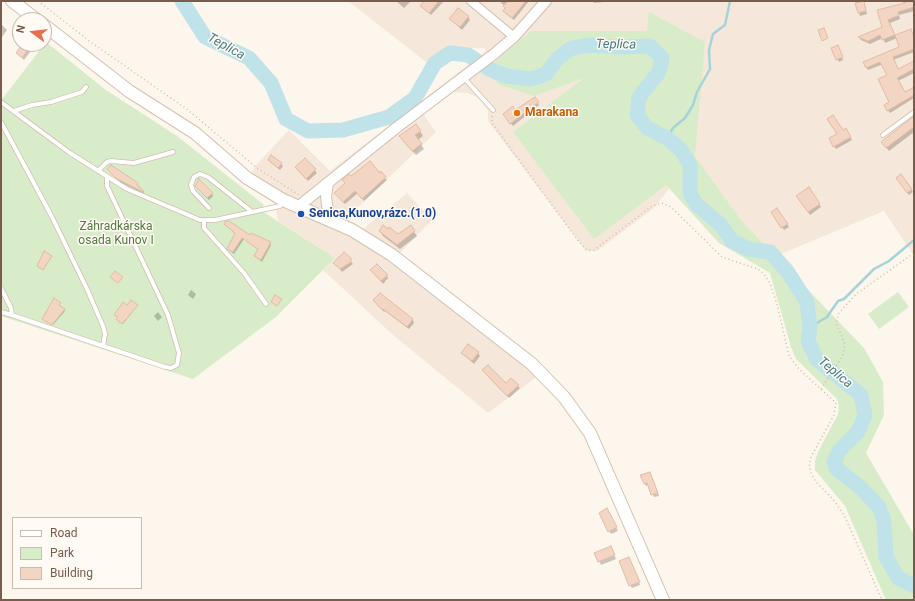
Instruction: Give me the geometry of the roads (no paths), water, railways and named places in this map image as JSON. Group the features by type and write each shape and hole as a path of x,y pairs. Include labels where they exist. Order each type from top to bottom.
{"main road":[{"path":"12,1 26,12"},
{"path":"52,31 129,91 195,133 247,178 283,200 299,201 329,219 358,233 392,256 532,364 564,397 582,420 595,441 663,600"}],"street":[{"path":"471,1 514,37"},
{"path":"299,201 328,183 380,140 494,54 514,37 546,1"},
{"path":"328,183 326,197 329,219"}],"lane":[{"path":"464,77 493,110"},
{"path":"14,111 32,105 51,102 82,92 86,87"},
{"path":"1,102 70,153 107,177 133,192 204,221 280,206 283,200"},
{"path":"883,135 914,112"},
{"path":"1,122 52,217 87,289 103,326 105,334 103,346"},
{"path":"98,171 110,160 134,163 173,152"},
{"path":"208,208 193,191 191,185 194,177 200,174 208,177 251,211"},
{"path":"1,312 166,367 175,367 179,362 179,353 168,315 107,186 107,177"},
{"path":"204,221 203,225 206,231 244,273 266,304"},
{"path":"1,288 11,308 12,315"}],"waterway":[{"name":"Teplica","path":"182,1 205,37 249,58 271,83 286,119 308,131 343,130 389,117 415,98 435,63 450,53 468,55 489,69 506,76 531,79 546,74 558,58 572,48 590,45 618,47 650,46 662,58 659,72 639,97 637,115 647,128 667,138 681,150 690,165 690,193 696,204 721,225 732,241 748,249 770,252 787,271 807,302 810,327 808,341 817,360 861,395 865,415 858,432 839,451 834,462 837,469 860,487 879,507 884,521 886,557 898,578 914,586"},
{"path":"667,138 673,128 685,118 693,105 697,92 710,69 709,50 713,34 725,25 730,1"},
{"path":"810,327 827,317 838,301 844,299 874,269 889,261 914,240"}],"place":[{"name":"Marakana","path":"517,113"},
{"name":"Senica,Kunov,rázc.(1.0)","path":"301,214"}],"park label":[{"name":"Záhradkárska osada Kunov I","path":"116,234"}]}
